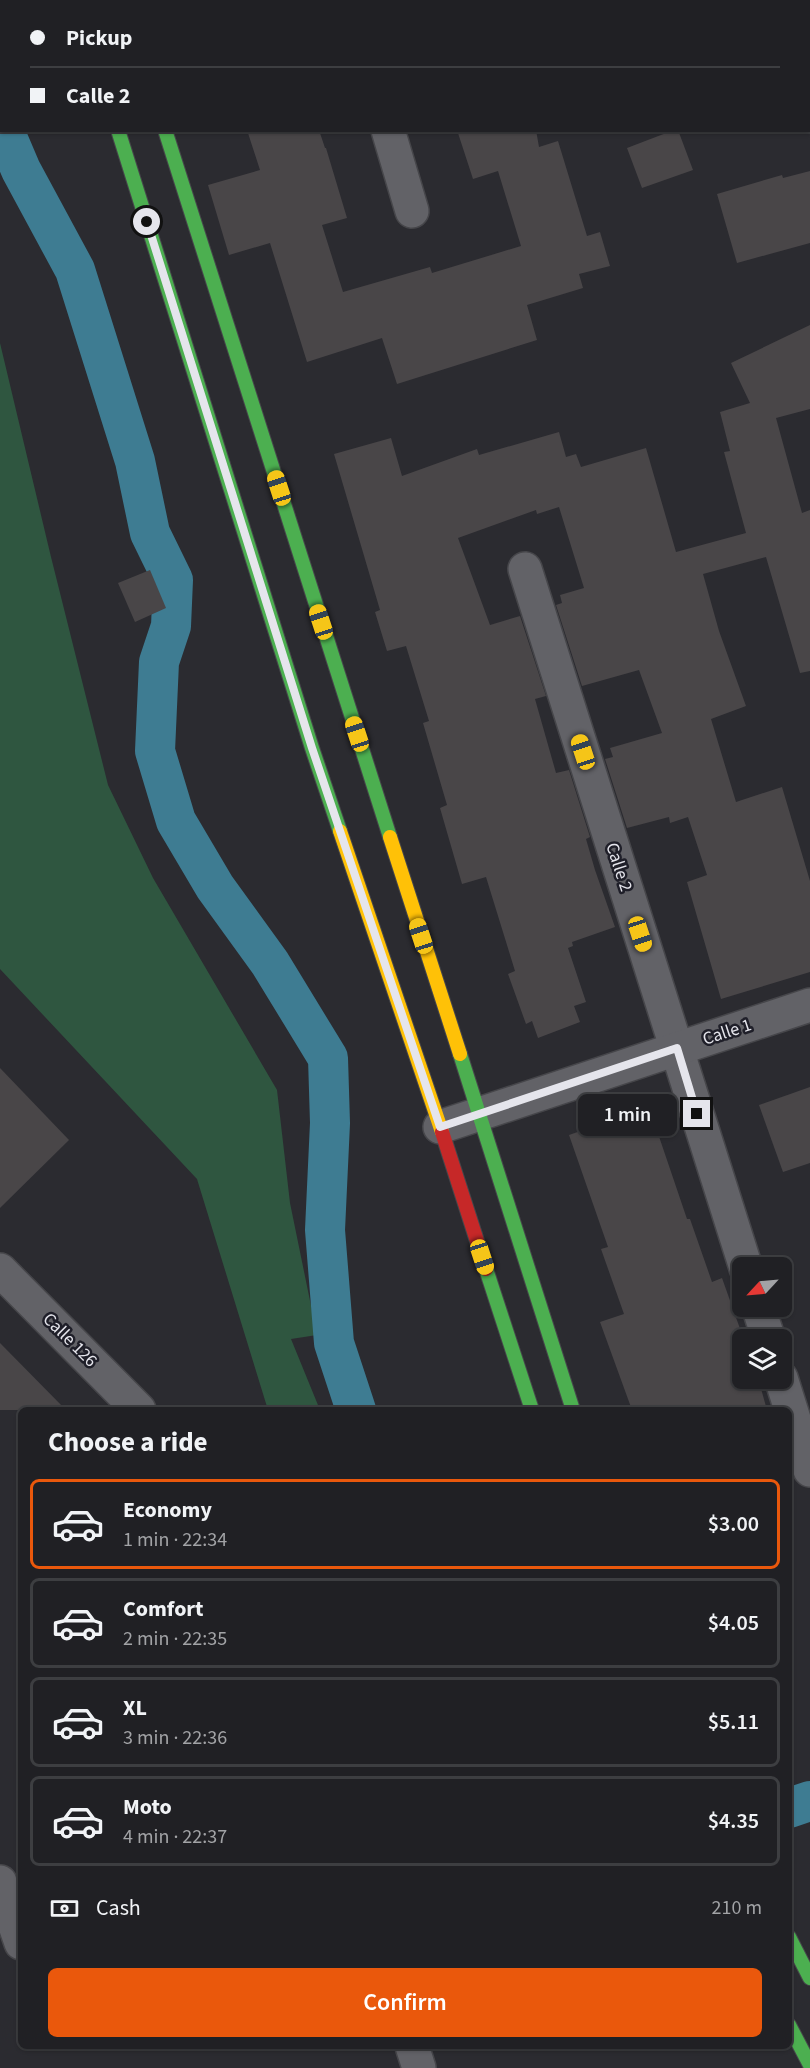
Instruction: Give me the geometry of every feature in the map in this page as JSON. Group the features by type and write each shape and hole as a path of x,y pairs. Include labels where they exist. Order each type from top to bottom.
{"street":[{"path":"119,132 312,748 440,1127 531,1407"},
{"path":"166,132 572,1407"},
{"path":"389,132 412,211"},
{"name":"Calle 2","path":"525,569 743,1257"},
{"name":"Calle 1","path":"440,1127 810,1005"},
{"name":"Calle 126","path":"0,1270 137,1407"},
{"path":"784,1389 790,1407"},
{"path":"792,1413 810,1470"},
{"path":"0,1882 18,1934"},
{"path":"792,1943 810,1978"},
{"path":"0,1955 18,1945"},
{"path":"792,2030 809,2060"},
{"path":"413,2049 419,2068"}],"green space":[{"path":"0,343 108,785 153,878 277,1090 290,1203 317,1335 291,1339 319,1407 267,1407 197,1179 0,969"}],"building":[{"path":"248,132 320,132 347,218 322,225 343,292 430,267 432,273 521,246 498,171 473,179 458,132 536,132 539,147 558,141 587,236 600,232 610,266 579,274 583,288 527,305 537,340 397,384 382,338 307,362 270,243 229,255 208,185 260,170"},
{"path":"669,132 679,132 693,170 642,188 627,148"},
{"path":"810,171 810,243 737,263 717,194 782,175 783,178"},
{"path":"810,325 810,409 776,418 802,513 810,510 810,671 800,673 766,557 703,574 719,631 746,706 711,719 736,802 782,787 810,881 810,972 721,999 687,882 707,875 688,817 670,823 669,817 627,828 605,759 613,757 610,748 662,733 639,670 582,686 556,605 562,603 560,595 584,588 559,507 537,514 536,510 458,538 490,625 520,616 546,696 535,699 556,773 569,770 590,837 586,839 595,870 615,927 572,942 573,946 568,948 586,1002 574,1006 580,1022 538,1038 532,1021 526,1024 508,974 515,971 486,877 462,884 440,808 447,805 423,723 429,721 406,646 387,651 375,612 380,610 334,454 391,438 402,476 477,449 479,455 559,432 566,457 576,454 581,467 646,448 676,552 746,533 724,452 730,451 720,412 750,403 731,363"},
{"path":"150,570 166,608 135,622 118,583"},
{"path":"0,1068 69,1140 0,1208"},
{"path":"810,1087 810,1163 783,1172 759,1105"},
{"path":"649,1107 687,1219 690,1219 712,1282 722,1278 732,1306 732,1317 736,1317 740,1329 732,1329 732,1389 761,1389 766,1407 631,1407 600,1322 624,1314 601,1249 608,1247 569,1135"},
{"path":"0,1343 63,1407 18,1407 18,1410 0,1410"}],"waterway":[{"path":"5,132 21,170 75,270 135,461 150,533 173,580 171,626 159,662 155,751 176,821 215,887 270,963 328,1058 330,1123 325,1230 334,1343 355,1407"},
{"path":"792,1807 810,1801"}],"traffic: fast":[{"path":"119,132 340,831"},
{"path":"166,132 390,837"},
{"path":"460,1054 572,1407"},
{"path":"486,1269 531,1407"},
{"path":"792,1943 810,1978"},
{"path":"792,2031 810,2065"}],"traffic: slow":[{"path":"340,831 442,1132"},
{"path":"390,837 460,1054"}],"traffic: jam":[{"path":"442,1132 486,1269"}],"route":[{"path":"147,222 312,748 440,1127 677,1048 697,1114"}]}
